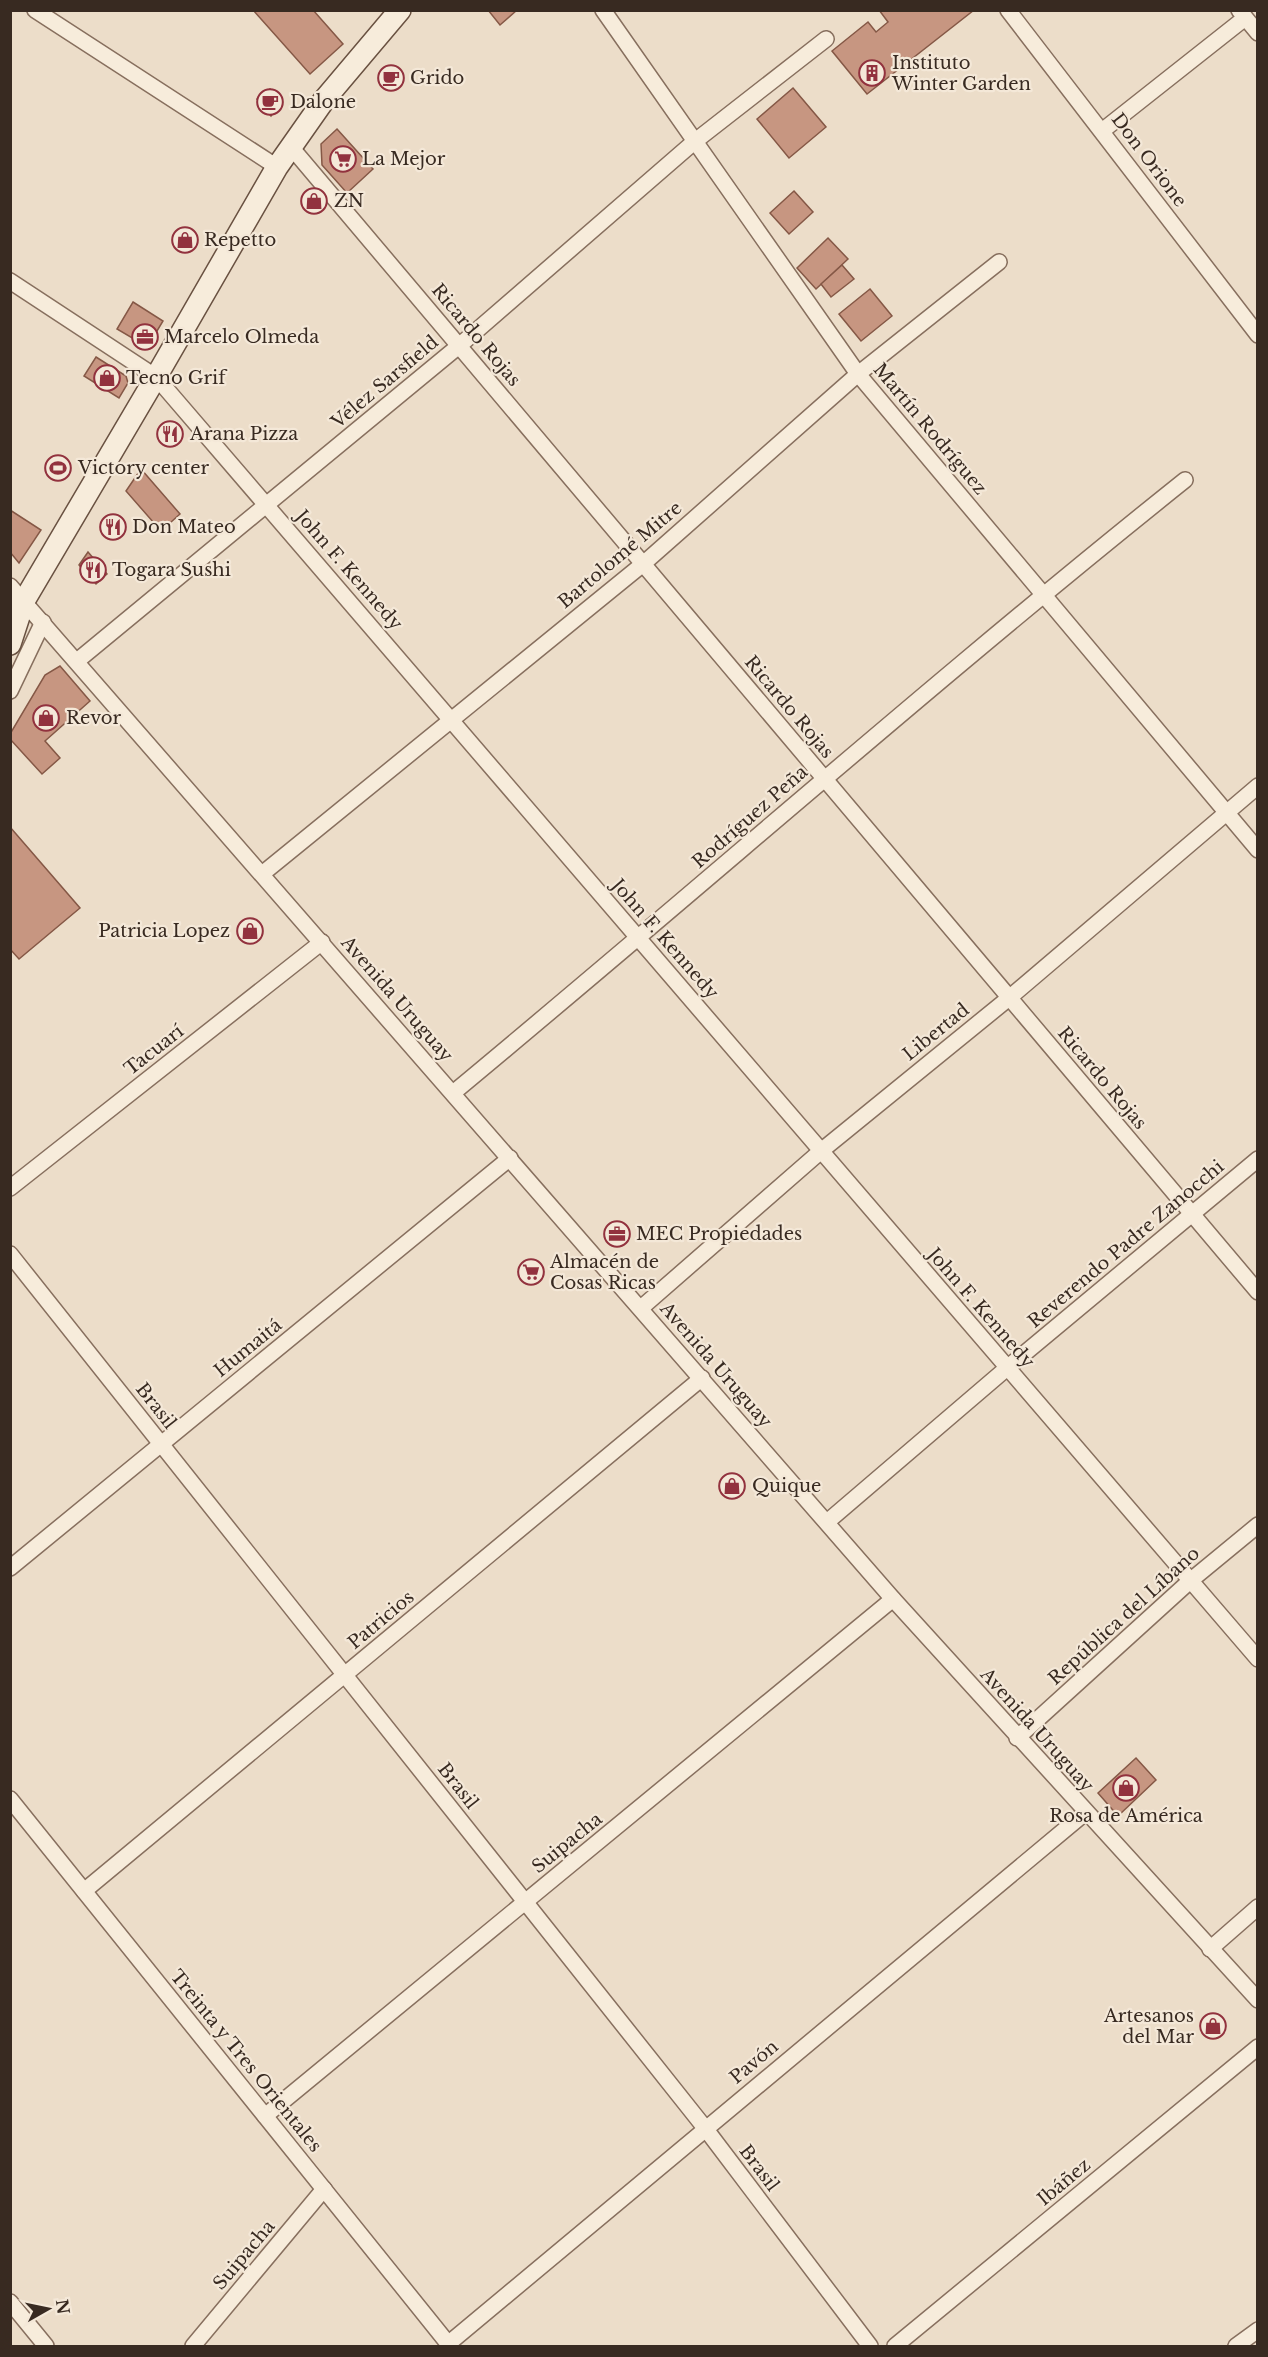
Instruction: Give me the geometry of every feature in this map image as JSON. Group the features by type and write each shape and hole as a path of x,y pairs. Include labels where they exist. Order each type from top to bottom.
{"main road":[{"path":"10,644 15,601 156,377 277,167 324,100 400,10"}],"street":[{"path":"36,10 277,167"},
{"name":"Martín Rodríguez","path":"603,10 858,374 1257,850"},
{"name":"Don Orione","path":"1008,10 1255,325"},
{"path":"1102,130 1242,14 1257,33"},
{"name":"Vélez Sarsfield","path":"77,661 460,345 694,142 826,39"},
{"name":"Ricardo Rojas","path":"291,147 1257,1292"},
{"name":"Bartolomé Mitre","path":"262,874 643,564 858,374 999,262"},
{"name":"John F. Kennedy","path":"10,281 156,377 1257,1659"},
{"name":"Rodríguez Peña","path":"453,1093 638,939 1042,594 1185,480"},
{"name":"Avenida Uruguay","path":"15,601 43,622 893,1599 1257,2000"},
{"path":"10,691 43,622"},
{"name":"Libertad","path":"640,1308 821,1150 1009,998 1257,786"},
{"name":"Tacuarí","path":"10,1188 322,942"},
{"name":"Humaitá","path":"10,1568 510,1158"},
{"name":"Reverendo Padre Zanocchi","path":"827,1522 1257,1159"},
{"name":"Brasil","path":"10,1254 705,2128 870,2346"},
{"name":"Patricios","path":"84,1891 702,1378"},
{"name":"República del Líbano","path":"1017,1738 1190,1581 1257,1525"},
{"name":"Suipacha","path":"265,2116 893,1599"},
{"name":"Treinta y Tres Orientales","path":"10,1799 449,2345"},
{"name":"Pavón","path":"449,2345 705,2128 1086,1812"},
{"path":"1210,1949 1257,1907"},
{"name":"Ibáñez","path":"895,2346 1257,2047"},
{"name":"Suipacha","path":"193,2346 324,2189"},
{"path":"10,2302 46,2346"},
{"path":"1236,2346 1257,2330"}],"building":[{"path":"253,10 313,10 343,44 310,74"},
{"path":"488,10 517,10 500,25"},
{"name":"Instituto Winter Garden","path":"879,10 974,10 867,94 832,51 868,22 876,32 888,22"},
{"path":"793,88 826,127 789,158 757,119"},
{"path":"270,89 281,102 271,116 257,99"},
{"name":"La Mejor","path":"337,129 373,169 347,193 322,165 321,144"},
{"path":"794,191 813,212 789,234 770,213"},
{"path":"828,238 848,259 816,289 797,268"},
{"path":"842,265 854,279 831,297 821,284"},
{"path":"870,289 892,316 861,341 839,314"},
{"path":"133,302 163,321 151,341 139,342 117,329"},
{"name":"Tecno Grif","path":"96,357 126,376 128,383 119,398 84,376"},
{"path":"141,469 180,514 161,531 126,491"},
{"path":"10,510 41,530 19,563 10,552"},
{"name":"Togara Sushi","path":"88,552 107,574 96,584 79,565"},
{"name":"Revor","path":"60,666 90,701 45,741 60,758 42,774 10,739 10,734 45,675"},
{"path":"10,827 80,908 19,959 10,949"},
{"name":"Rosa de América","path":"1136,1758 1156,1780 1118,1816 1098,1793"}],"place":[{"name":"Instituto Winter Garden","path":"872,73"},
{"name":"Grido","path":"391,78"},
{"name":"Dalone","path":"270,102"},
{"name":"La Mejor","path":"343,159"},
{"name":"ZN","path":"314,201"},
{"name":"Repetto","path":"185,240"},
{"name":"Marcelo Olmeda","path":"145,337"},
{"name":"Tecno Grif","path":"107,378"},
{"name":"Arana Pizza","path":"170,434"},
{"name":"Victory center","path":"58,468"},
{"name":"Don Mateo","path":"113,527"},
{"name":"Togara Sushi","path":"93,570"},
{"name":"Revor","path":"46,718"},
{"name":"Patricia Lopez","path":"250,931"},
{"name":"MEC Propiedades","path":"617,1234"},
{"name":"Almacén de Cosas Ricas","path":"531,1272"},
{"name":"Quique","path":"732,1486"},
{"name":"Rosa de América","path":"1126,1788"},
{"name":"Artesanos del Mar","path":"1213,2026"}]}
